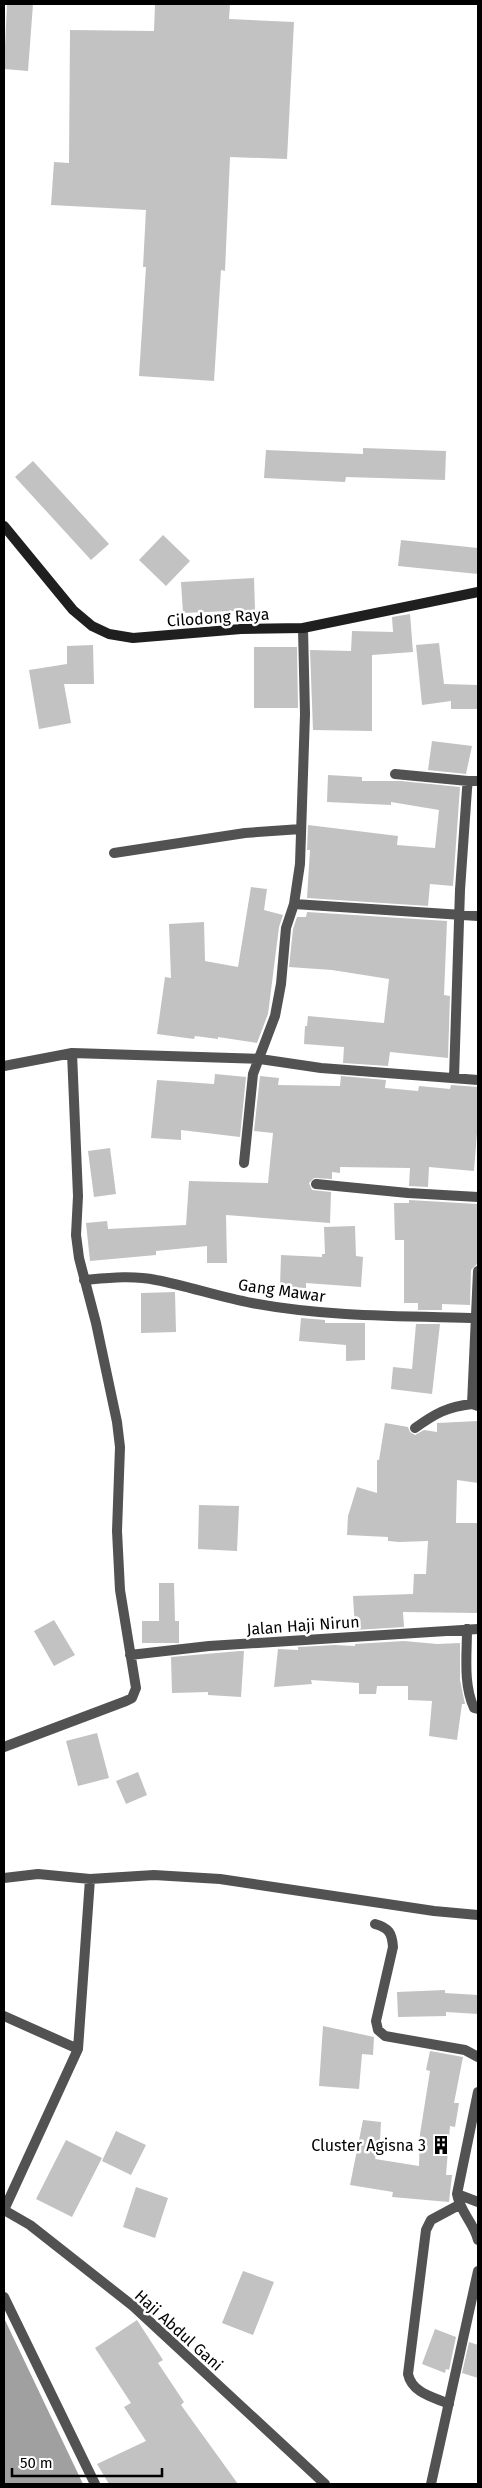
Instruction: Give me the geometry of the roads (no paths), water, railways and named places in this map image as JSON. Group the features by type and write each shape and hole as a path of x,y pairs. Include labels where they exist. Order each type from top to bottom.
{"street":[{"name":"Cilodong Raya","path":"4,526 73,610 92,626 109,634 133,638 242,629 303,628 478,592"},
{"path":"244,1163 253,1074 275,1016 281,984 286,928 294,904 300,864 306,678 303,628"},
{"path":"395,774 473,781 460,890 454,1078"},
{"path":"114,853 246,833 301,829"},
{"path":"294,904 478,916"},
{"path":"4,1747 132,1698 136,1688 120,1590 117,1531 120,1447 96,1323 84,1280 76,1235 78,1196 72,1053"},
{"path":"4,1066 72,1053 260,1058 321,1068 478,1080"},
{"path":"316,1184 408,1193 478,1197"},
{"path":"415,1428 435,1413 450,1407 475,1405 478,1271"},
{"name":"Gang Mawar","path":"84,1280 110,1278 154,1279 252,1303 309,1311 415,1318 476,1318"},
{"path":"467,1629 467,1681 470,1699 474,1708 478,1709"},
{"name":"Jalan Haji Nirun","path":"130,1655 189,1648 478,1629"},
{"path":"4,1878 38,1874 90,1878 154,1875 220,1879 434,1911 478,1915"},
{"path":"4,2210 78,2049 90,1878"},
{"path":"375,1924 387,1928 392,1935 393,1947 376,2021 378,2030 385,2036 465,2050 478,2057"},
{"path":"4,2016 78,2049"},
{"path":"478,2092 475,2119 457,2194 459,2205 476,2233 478,2240"},
{"path":"457,2194 478,2202"},
{"path":"449,2404 420,2391 410,2383 408,2374 426,2230 431,2220 459,2205"},
{"name":"Haji Abdul Gani","path":"4,2210 30,2225 133,2306 325,2484"},
{"path":"431,2484 478,2271"},
{"path":"4,2297 96,2484"}],"place":[{"name":"Cluster Agisna 3","path":"441,2145"}]}
